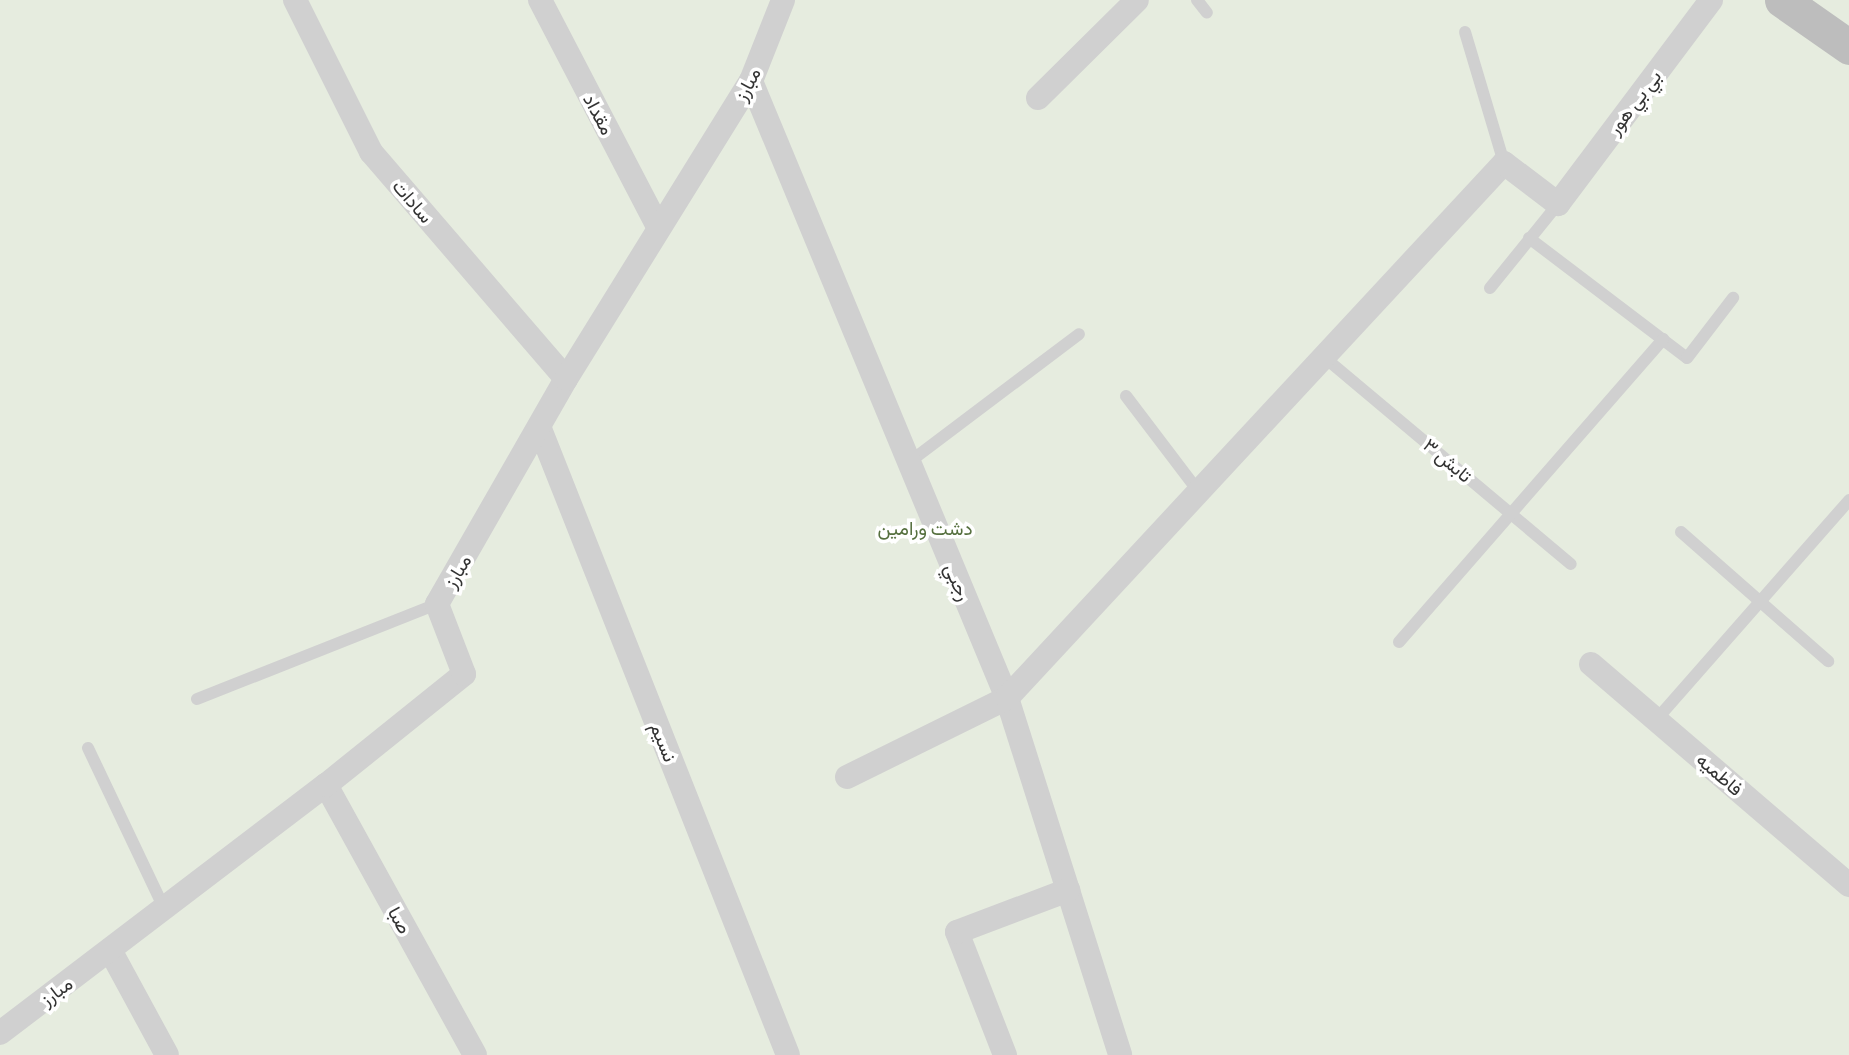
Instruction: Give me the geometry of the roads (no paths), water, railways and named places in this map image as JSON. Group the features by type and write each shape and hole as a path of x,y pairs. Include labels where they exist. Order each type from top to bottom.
{"main road":[{"path":"1782,0 1849,47"}],"street":[{"name":"سادات","path":"295,0 371,152 566,379"},
{"name":"مقداد","path":"540,0 658,227"},
{"name":"مبارز","path":"0,1033 326,785 464,674 437,604 540,429 566,379 751,81 783,0"},
{"path":"1038,98 1137,0"},
{"name":"بي بي هور","path":"1558,204 1711,0"},
{"name":"رجبي","path":"751,81 1007,698 1120,1055"},
{"path":"847,777 1007,698 1504,163 1558,204"},
{"name":"نسيم","path":"540,429 788,1055"},
{"name":"فاطميه","path":"1591,664 1849,885"},
{"name":"صبا","path":"326,785 475,1055"},
{"path":"1005,1055 957,932 1068,890"},
{"path":"110,950 167,1055"}],"lane":[{"path":"1197,0 1207,13"},
{"path":"1465,32 1504,163"},
{"path":"1490,288 1558,204"},
{"path":"1530,238 1687,358 1733,298"},
{"path":"908,463 1079,334"},
{"path":"1399,642 1663,339"},
{"name":"تابش ۳","path":"1324,357 1571,564"},
{"path":"1126,396 1199,492"},
{"path":"1656,720 1849,500"},
{"path":"1681,532 1828,661"},
{"path":"197,699 437,604"},
{"path":"88,748 164,908"}],"park label":[{"name":"دشت ورامین","path":"925,528"}]}
